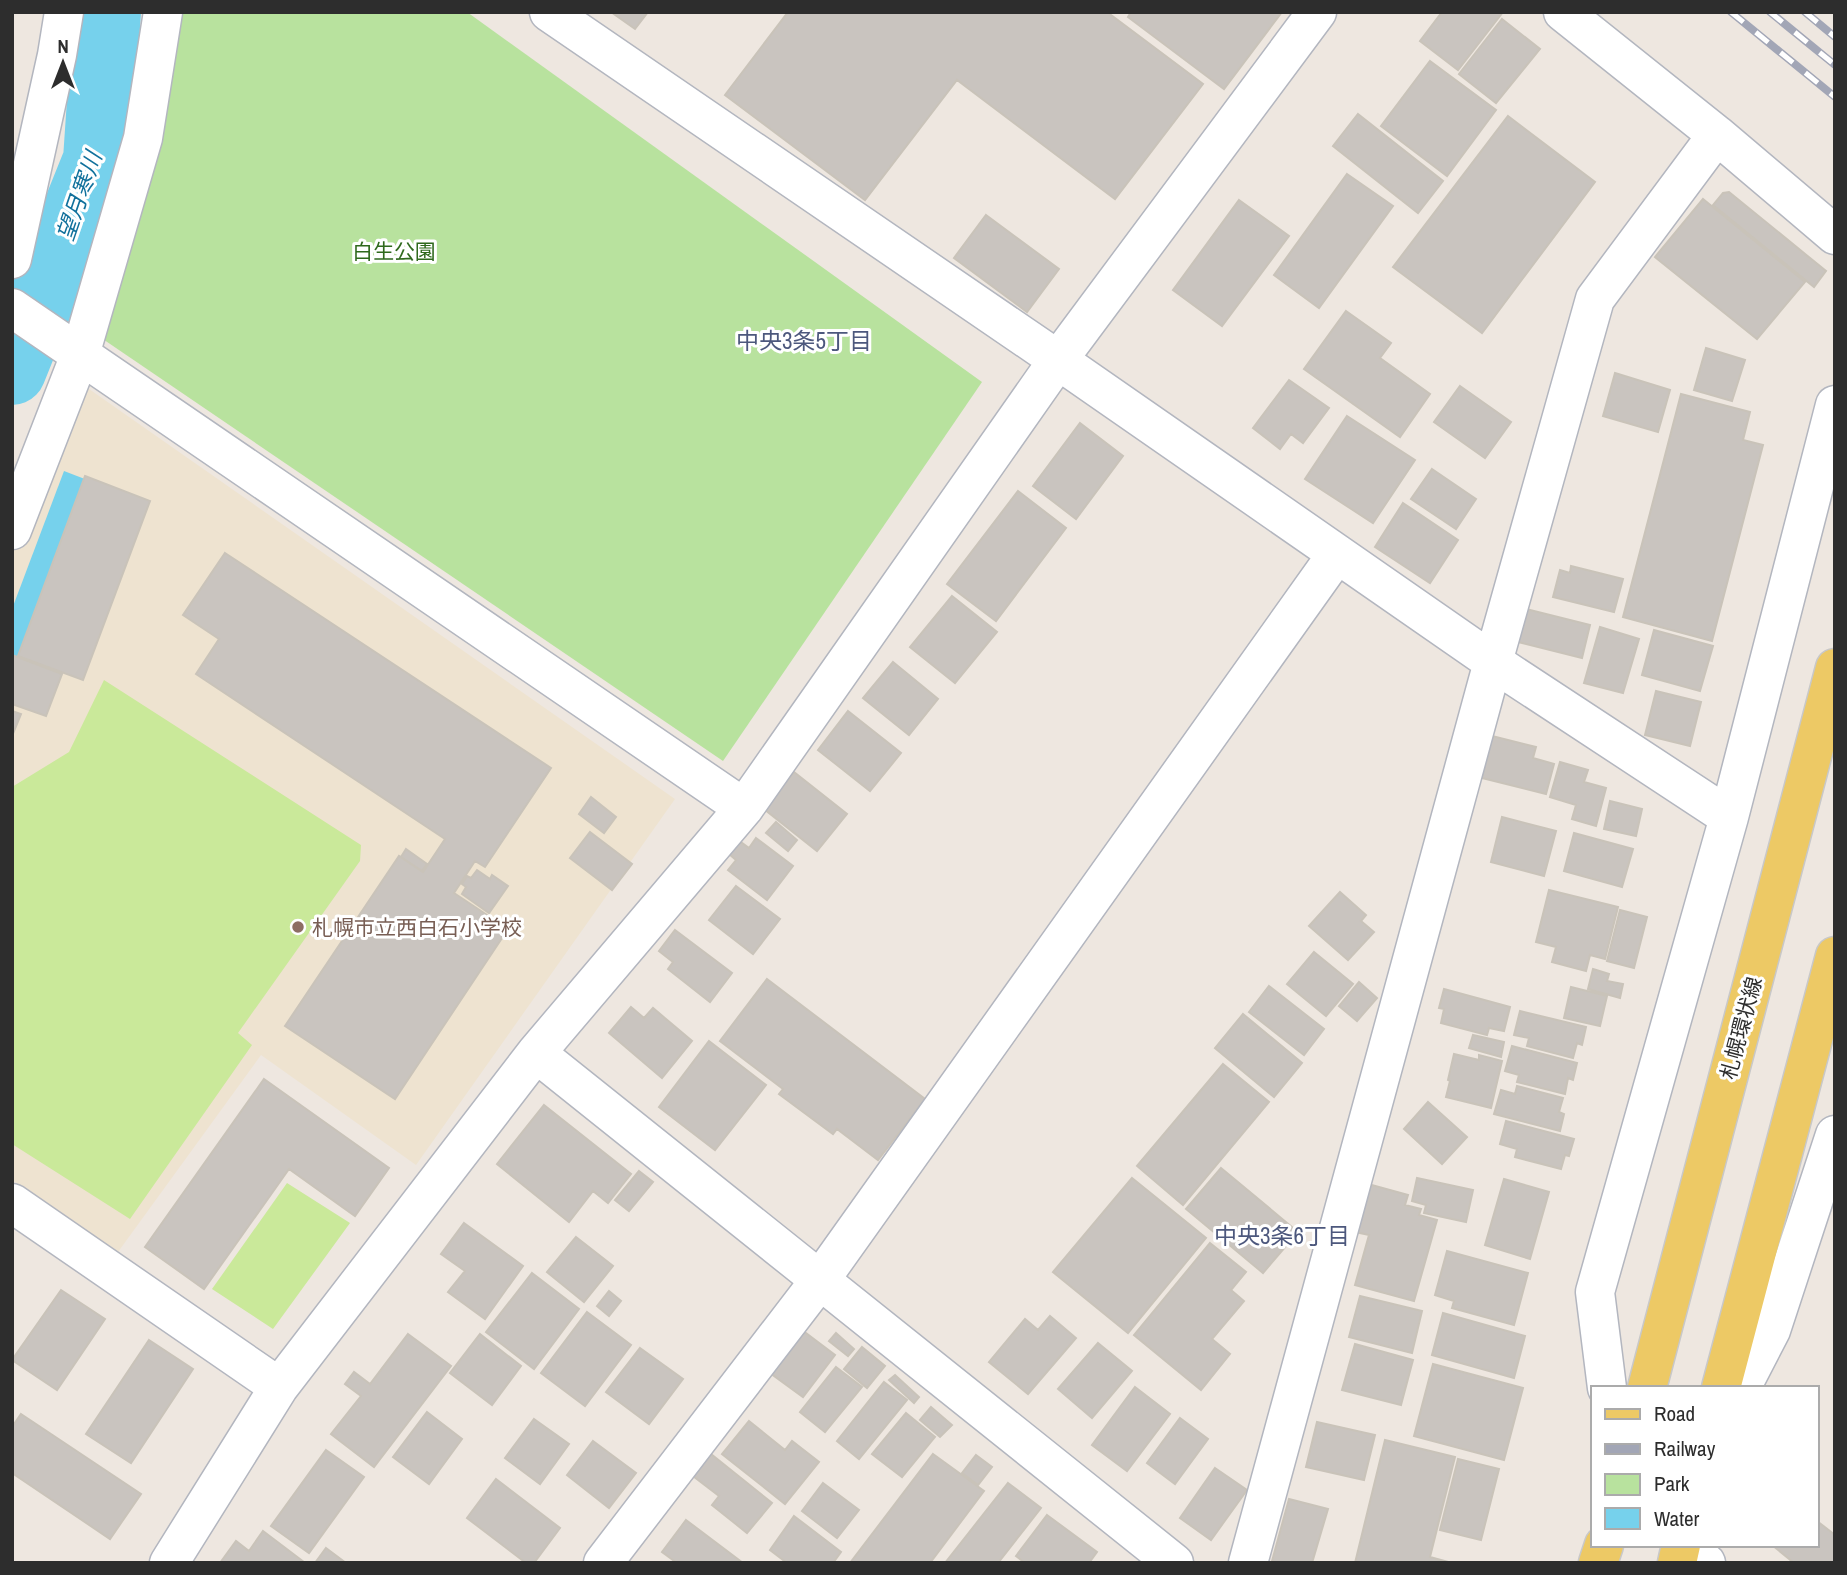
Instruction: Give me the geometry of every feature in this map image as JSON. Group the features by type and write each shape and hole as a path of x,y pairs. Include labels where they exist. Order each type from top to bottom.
{"main road":[{"name":"札幌環状線","path":"1648,1386 1835,668"},
{"path":"1722,1386 1835,956"}],"street":[{"path":"12,259 64,12"},
{"path":"12,530 143,138 163,12"},
{"path":"549,12 1059,360 1493,662 1729,817"},
{"path":"169,1563 279,1387 536,1053 744,808 1059,360 1317,12"},
{"path":"1563,12 1835,234"},
{"path":"1248,1563 1493,662 1595,299 1717,135"},
{"path":"14,309 744,808"},
{"path":"1607,1386 1595,1292 1729,817 1835,405"},
{"path":"603,1563 820,1280 1337,554"},
{"path":"536,1053 1174,1563"},
{"path":"1742,1386 1771,1330 1835,1135"},
{"path":"12,1203 279,1387"},
{"path":"1685,1547 1706,1563"}],"shaded area":[{"name":"札幌市立西白石小学校","path":"70,388 89,389 675,799 416,1165 261,1055 118,1252 12,1180 12,536"}],"green space":[{"name":"白生公園","path":"166,12 467,12 982,382 723,761 91,331"},
{"path":"104,680 361,845 360,861 238,1033 252,1045 130,1219 12,1144 12,787 69,752"},
{"path":"287,1183 350,1223 273,1329 212,1289"}],"water":[{"path":"64,471 129,496 62,674 12,655 12,609"}],"building":[{"path":"611,12 648,12 635,29"},
{"path":"788,12 1107,12 1203,84 1115,199 957,80 865,200 725,95"},
{"path":"1131,12 1282,12 1224,89 1128,17"},
{"path":"1442,12 1503,12 1458,70 1420,41"},
{"path":"1502,19 1540,49 1496,103 1459,74"},
{"path":"1430,61 1496,110 1447,176 1381,126"},
{"path":"1358,114 1443,181 1418,213 1333,146"},
{"path":"1508,116 1595,182 1482,333 1393,267"},
{"path":"1347,174 1393,206 1319,308 1274,275"},
{"path":"1729,192 1826,271 1814,287 1713,205 1723,193"},
{"path":"1703,199 1805,282 1757,339 1655,257"},
{"path":"1239,200 1289,236 1222,326 1173,290"},
{"path":"986,215 1059,269 1027,312 954,258"},
{"path":"1346,311 1391,343 1380,358 1430,394 1400,437 1304,369"},
{"path":"1706,348 1745,360 1732,401 1694,390"},
{"path":"1615,373 1670,390 1658,432 1603,416"},
{"path":"1289,380 1329,408 1303,443 1291,434 1280,449 1253,428"},
{"path":"1460,386 1511,422 1485,458 1434,422"},
{"path":"1681,394 1750,412 1743,440 1763,445 1712,641 1623,617"},
{"path":"1347,416 1415,460 1373,523 1305,479"},
{"path":"1080,423 1123,456 1076,519 1033,486"},
{"path":"1432,469 1476,499 1456,529 1411,499"},
{"path":"85,476 150,501 83,680 18,656"},
{"path":"1018,491 1066,528 996,621 947,584"},
{"path":"1403,503 1458,540 1430,583 1375,547"},
{"path":"225,553 551,768 485,867 475,861 454,893 508,929 395,1099 285,1026 399,856 423,872 445,839 196,674 219,639 183,615"},
{"path":"1571,566 1623,579 1614,612 1553,597 1560,570 1570,573"},
{"path":"952,596 997,632 955,683 910,647"},
{"path":"1526,609 1590,625 1582,658 1518,642"},
{"path":"1600,627 1639,639 1623,693 1584,683"},
{"path":"1654,630 1713,646 1700,691 1642,675"},
{"path":"12,655 62,674 46,716 12,704"},
{"path":"893,662 938,699 909,735 863,698"},
{"path":"1656,691 1701,702 1690,746 1645,735"},
{"path":"12,711 21,714 12,736"},
{"path":"848,711 901,753 870,791 818,750"},
{"path":"1492,736 1536,747 1533,758 1554,764 1546,794 1482,778"},
{"path":"1560,762 1588,770 1584,782 1606,788 1596,826 1572,819 1576,805 1550,797"},
{"path":"794,772 847,814 817,851 764,809"},
{"path":"591,797 616,817 604,833 579,814"},
{"path":"1610,801 1642,809 1636,836 1604,829"},
{"path":"1502,817 1556,831 1544,876 1491,862"},
{"path":"776,822 797,840 788,851 766,833"},
{"path":"590,832 632,864 612,890 570,858"},
{"path":"1574,833 1633,849 1622,887 1564,871"},
{"path":"756,838 793,866 767,900 728,870 736,860 728,853 738,840 749,848"},
{"path":"406,849 427,864 422,871 401,857"},
{"path":"477,870 490,879 492,875 508,886 489,913 462,894 466,887 462,884 467,876 471,878"},
{"path":"736,886 780,919 753,954 709,920"},
{"path":"1549,890 1618,907 1605,959 1590,955 1586,971 1552,962 1556,947 1536,942"},
{"path":"1340,892 1366,915 1361,921 1374,932 1348,960 1309,926"},
{"path":"1620,910 1647,917 1634,968 1607,961"},
{"path":"675,930 732,973 710,1002 668,969 673,962 659,951"},
{"path":"1314,952 1353,984 1326,1016 1287,984"},
{"path":"1593,969 1609,974 1607,981 1623,984 1620,998 1588,989"},
{"path":"767,979 925,1099 878,1160 837,1129 833,1134 779,1094 783,1089 720,1041"},
{"path":"1359,982 1377,998 1357,1021 1339,1006"},
{"path":"1269,986 1324,1029 1304,1055 1249,1012"},
{"path":"1571,987 1607,996 1600,1026 1564,1018"},
{"path":"1444,989 1510,1007 1504,1031 1489,1028 1487,1035 1441,1023 1444,1009 1439,1008"},
{"path":"631,1007 644,1018 653,1008 692,1041 662,1078 609,1033"},
{"path":"1520,1011 1586,1027 1582,1045 1577,1043 1573,1058 1527,1046 1529,1038 1514,1035"},
{"path":"1243,1014 1302,1063 1274,1097 1215,1048"},
{"path":"1473,1035 1504,1042 1501,1057 1469,1048"},
{"path":"709,1041 766,1085 715,1150 659,1107"},
{"path":"1512,1046 1577,1063 1573,1080 1568,1078 1565,1094 1517,1082 1519,1075 1505,1071"},
{"path":"1454,1054 1479,1060 1479,1055 1502,1061 1491,1108 1446,1097"},
{"path":"1223,1064 1269,1102 1183,1205 1137,1166"},
{"path":"264,1079 389,1168 355,1216 289,1169 204,1289 145,1247"},
{"path":"1517,1086 1563,1098 1559,1112 1564,1114 1560,1131 1494,1114 1501,1090 1515,1094"},
{"path":"1428,1102 1467,1137 1442,1164 1404,1129"},
{"path":"544,1105 631,1174 608,1203 593,1191 569,1222 497,1164"},
{"path":"1506,1121 1574,1139 1569,1156 1565,1155 1561,1169 1515,1157 1517,1149 1500,1144"},
{"path":"1221,1168 1298,1232 1263,1273 1186,1209"},
{"path":"639,1171 653,1182 629,1211 615,1200"},
{"path":"1132,1178 1206,1238 1128,1333 1053,1272"},
{"path":"1417,1178 1473,1190 1466,1222 1424,1213 1426,1205 1412,1201"},
{"path":"1504,1179 1549,1192 1530,1259 1485,1245"},
{"path":"1368,1184 1408,1195 1405,1205 1421,1209 1419,1215 1437,1220 1414,1301 1355,1285 1369,1235 1355,1232"},
{"path":"464,1223 523,1266 485,1319 448,1292 465,1271 441,1254"},
{"path":"576,1237 613,1266 584,1302 547,1272"},
{"path":"1210,1243 1246,1272 1231,1290 1244,1301 1212,1339 1230,1354 1201,1390 1134,1335"},
{"path":"1447,1251 1528,1273 1514,1325 1452,1308 1454,1301 1435,1295"},
{"path":"532,1273 579,1309 534,1369 486,1332"},
{"path":"61,1290 105,1319 57,1390 12,1360"},
{"path":"609,1291 621,1301 609,1316 597,1306"},
{"path":"1360,1296 1422,1311 1412,1353 1349,1337"},
{"path":"587,1312 631,1345 585,1406 541,1373"},
{"path":"1443,1313 1525,1336 1514,1378 1432,1355"},
{"path":"1050,1316 1076,1338 1028,1394 989,1362 1025,1319 1038,1330"},
{"path":"802,1330 835,1355 803,1397 770,1373"},
{"path":"836,1333 854,1349 848,1356 829,1341"},
{"path":"408,1334 451,1366 374,1467 331,1434 361,1396 345,1384 354,1372 370,1384"},
{"path":"480,1334 521,1366 492,1405 450,1373"},
{"path":"149,1340 193,1369 131,1463 86,1434"},
{"path":"1098,1343 1132,1371 1092,1418 1058,1389"},
{"path":"1355,1344 1413,1360 1401,1405 1342,1390"},
{"path":"862,1347 885,1366 867,1388 844,1369"},
{"path":"640,1348 683,1379 649,1424 606,1392"},
{"path":"1433,1364 1523,1388 1504,1460 1414,1436"},
{"path":"836,1367 862,1387 825,1432 800,1412"},
{"path":"895,1375 919,1397 914,1403 889,1380"},
{"path":"884,1382 907,1400 859,1459 837,1441"},
{"path":"1135,1387 1170,1414 1127,1471 1092,1445"},
{"path":"931,1407 952,1425 940,1437 920,1420"},
{"path":"427,1412 462,1439 429,1484 393,1457"},
{"path":"906,1413 935,1437 902,1477 872,1454"},
{"path":"21,1414 141,1494 110,1539 12,1473 12,1427"},
{"path":"1180,1418 1208,1439 1175,1484 1147,1463"},
{"path":"534,1419 569,1444 540,1484 505,1458"},
{"path":"749,1421 785,1450 792,1441 819,1462 785,1504 722,1454"},
{"path":"1317,1422 1375,1435 1364,1480 1306,1467"},
{"path":"1385,1440 1455,1457 1430,1557 1452,1563 1355,1563"},
{"path":"593,1441 636,1473 609,1508 567,1475"},
{"path":"326,1450 364,1477 309,1553 271,1526"},
{"path":"711,1454 772,1503 747,1533 712,1505 719,1496 693,1476"},
{"path":"933,1454 984,1491 930,1563 850,1563"},
{"path":"976,1455 992,1467 978,1485 962,1473"},
{"path":"1458,1459 1499,1469 1481,1540 1440,1530"},
{"path":"1215,1468 1247,1490 1211,1540 1180,1518"},
{"path":"496,1479 560,1528 534,1563 526,1563 467,1518"},
{"path":"823,1483 859,1510 837,1538 802,1511"},
{"path":"1008,1483 1041,1508 998,1563 945,1563"},
{"path":"1289,1499 1328,1509 1312,1563 1272,1561"},
{"path":"1047,1515 1097,1552 1089,1563 1025,1563 1016,1556"},
{"path":"794,1516 841,1552 833,1563 787,1563 770,1550"},
{"path":"686,1520 743,1563 677,1563 662,1552"},
{"path":"1819,1523 1835,1535 1833,1563 1794,1563 1774,1547 1819,1547"},
{"path":"263,1531 304,1562 220,1563 236,1541 249,1551"},
{"path":"326,1548 346,1563 315,1563"}],"waterway":[{"name":"望月寒川","path":"12,371 97,160 107,12"}],"railway":[{"path":"1731,12 1835,97"},
{"path":"1770,12 1835,65"},
{"path":"1805,12 1835,37"}],"place":[{"name":"札幌市立西白石小学校","path":"298,927"}],"district":[{"name":"中央3条5丁目","path":"804,340"},
{"name":"中央3条6丁目","path":"1282,1235"}]}
